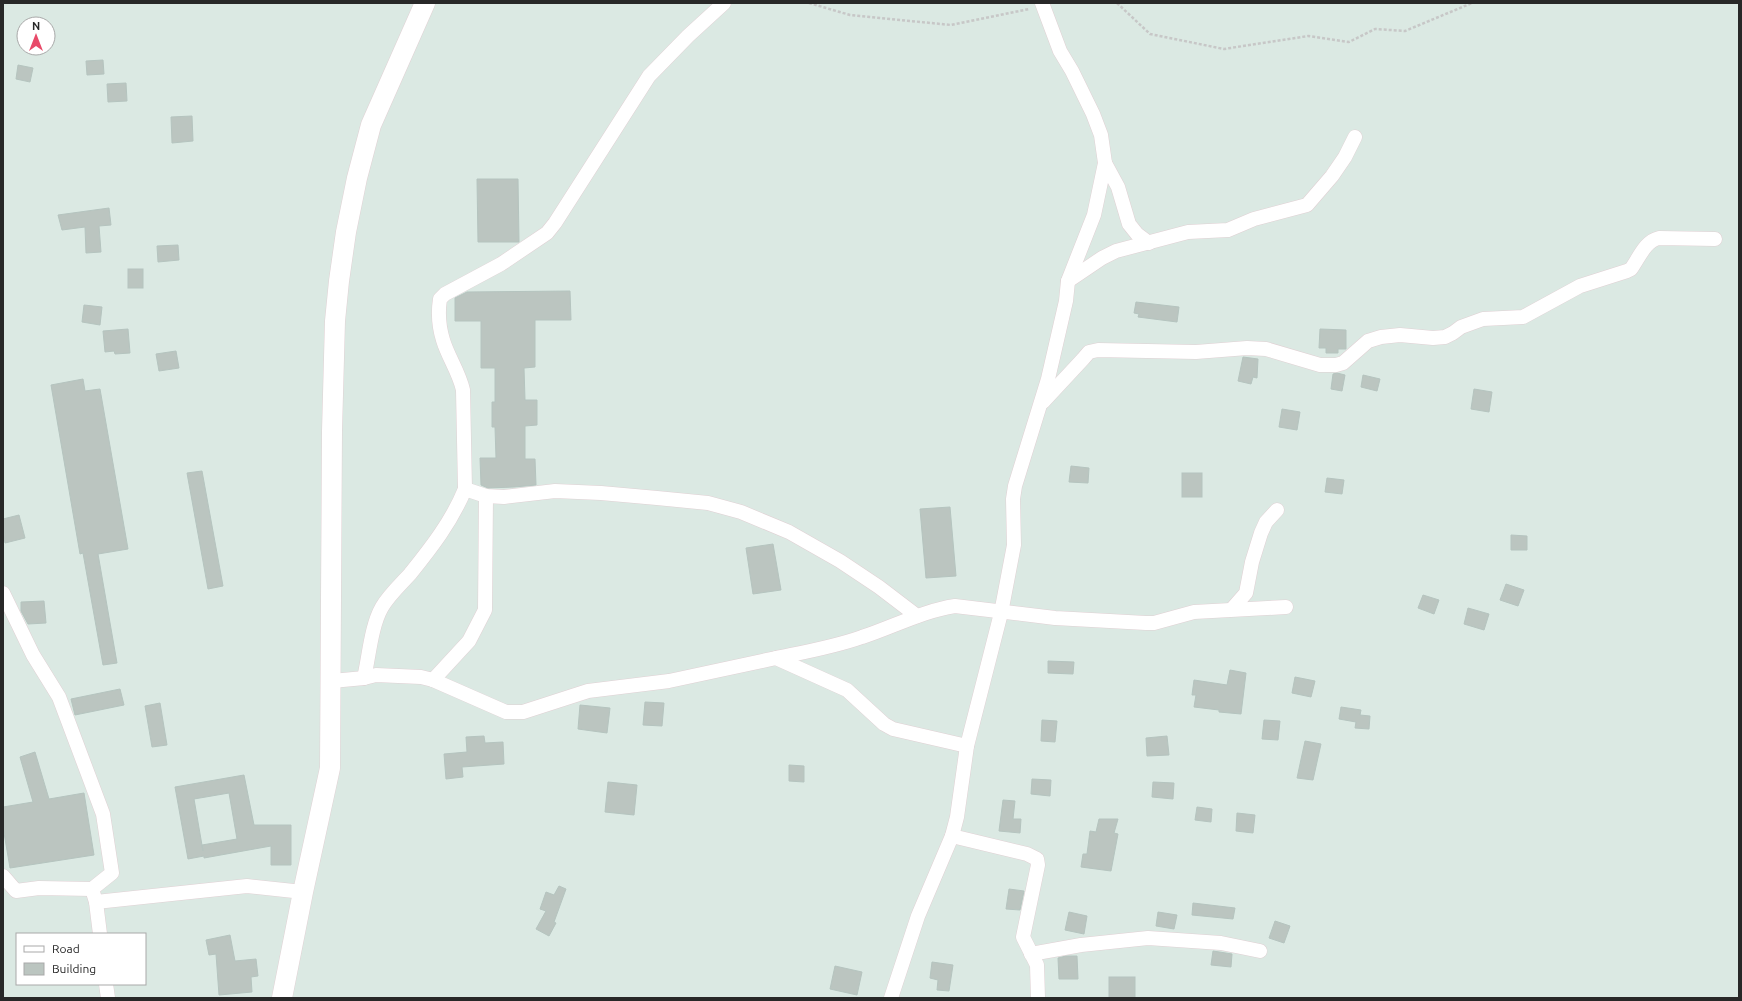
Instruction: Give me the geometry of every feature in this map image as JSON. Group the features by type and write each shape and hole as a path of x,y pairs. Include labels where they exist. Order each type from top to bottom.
{"main road":[{"path":"282,998 330,768 332,681 333,423 335,321 339,281 346,232 357,178 371,125 424,3"}],"street":[{"path":"364,678 376,624 382,607 443,531 460,502 465,489 464,390 461,379 443,340 438,309 440,299 445,294 501,264 547,233 555,223 649,76 688,36 724,3"},
{"path":"1043,4 1060,51 1072,71 1093,114 1100,135 1105,163 1118,187 1129,224 1137,234 1149,244"},
{"path":"1068,281 1102,258 1116,251 1149,244 1188,232 1228,230 1254,219 1307,205 1332,176 1345,157 1355,136"},
{"path":"891,998 918,916 952,836 961,800 967,746 1001,612 1014,545 1013,499 1015,486 1048,379 1066,301 1068,281 1094,215 1105,163"},
{"path":"1040,407 1082,359 1090,352 1098,350 1196,352 1247,348 1266,349 1320,364 1336,365 1343,363 1357,349 1368,341 1381,337 1400,335 1433,338 1445,337 1461,328 1483,319 1523,317 1580,286 1627,272 1631,269 1653,239 1715,239"},
{"path":"465,489 486,496 504,497 555,492 601,493 708,503 742,512 789,532 840,561 879,587 917,616"},
{"path":"433,680 469,641 485,610 486,496"},
{"path":"1232,609 1246,593 1252,562 1261,533 1266,522 1277,510"},
{"path":"3,593 33,655 59,697 103,814 112,873 94,896 100,933"},
{"path":"332,681 376,676 421,677 433,680 506,712 523,712 588,691 669,681 843,644 917,616 942,608 955,606 1055,618 1146,623 1154,623 1194,612 1286,607"},
{"path":"776,658 847,690 884,724 893,729 967,746"},
{"path":"952,836 1027,854 1037,860 1038,865 1023,937 1038,970 1038,998"},
{"path":"3,876 16,891 39,888 94,896 246,886 303,892"},
{"path":"1031,954 1081,945 1148,938 1221,942 1260,952"},
{"path":"106,985 108,998"}],"path":[{"path":"809,3 850,15 951,25 1043,4"},
{"path":"1117,3 1150,34 1224,49 1308,36 1349,42 1375,29 1405,31 1472,3"}],"building":[{"path":"103,60 104,74 87,75 86,61"},
{"path":"18,65 33,68 30,82 16,79"},
{"path":"126,83 127,101 108,102 107,84"},
{"path":"192,116 193,141 172,143 171,117"},
{"path":"477,179 518,179 519,242 478,242"},
{"path":"109,208 111,225 99,226 101,252 86,253 85,227 62,230 58,215"},
{"path":"178,245 179,260 158,262 157,246"},
{"path":"128,269 143,269 143,288 128,288"},
{"path":"570,291 571,320 535,320 535,367 524,368 525,400 537,400 537,425 525,426 525,459 535,459 536,485 488,488 481,485 480,458 496,458 495,427 492,427 492,402 495,402 495,368 481,368 481,321 455,321 455,298 467,292"},
{"path":"1136,302 1179,307 1177,322 1138,317 1139,314 1134,313"},
{"path":"84,305 102,307 100,325 82,322"},
{"path":"128,329 130,353 115,354 114,351 105,352 103,331"},
{"path":"1320,329 1346,330 1346,349 1338,349 1338,353 1326,353 1326,348 1319,348"},
{"path":"176,351 179,368 159,371 156,354"},
{"path":"1243,357 1258,359 1257,378 1253,377 1251,384 1238,381"},
{"path":"1337,373 1345,375 1342,391 1331,389 1333,374"},
{"path":"1363,375 1380,379 1377,391 1361,387"},
{"path":"83,379 85,391 100,389 128,549 98,554 117,663 103,665 83,553 80,554 51,385"},
{"path":"1474,389 1492,392 1489,412 1471,409"},
{"path":"1282,409 1300,412 1297,430 1279,427"},
{"path":"1071,466 1089,468 1088,483 1069,482"},
{"path":"202,471 223,586 208,589 187,473"},
{"path":"1182,473 1202,473 1202,497 1182,497"},
{"path":"1327,478 1344,480 1342,494 1325,492"},
{"path":"950,507 956,576 926,578 920,509"},
{"path":"19,515 25,538 5,543 3,534 3,519"},
{"path":"1511,535 1527,536 1527,550 1511,550"},
{"path":"773,544 781,590 753,594 746,548"},
{"path":"1506,584 1524,590 1518,606 1500,600"},
{"path":"1423,595 1439,600 1434,614 1418,608"},
{"path":"44,601 46,623 28,624 21,611 21,602"},
{"path":"1468,608 1489,614 1484,630 1464,624"},
{"path":"1048,661 1074,662 1073,674 1048,673"},
{"path":"1230,670 1246,673 1241,714 1219,712 1219,710 1194,707 1196,695 1192,695 1194,680 1227,685"},
{"path":"1295,677 1315,681 1311,697 1292,693"},
{"path":"120,689 124,705 75,715 71,699"},
{"path":"645,702 664,703 662,726 643,725"},
{"path":"160,703 167,745 152,747 145,706"},
{"path":"580,705 610,708 607,733 578,729"},
{"path":"1341,707 1361,710 1360,715 1370,716 1369,729 1355,728 1356,722 1339,719"},
{"path":"1042,720 1057,721 1055,742 1041,741"},
{"path":"1264,720 1280,721 1278,740 1262,739"},
{"path":"484,736 485,743 503,742 504,764 462,767 463,777 446,779 444,754 467,752 466,737"},
{"path":"1167,736 1169,755 1147,756 1146,738"},
{"path":"1305,741 1321,744 1313,780 1297,778"},
{"path":"35,752 49,799 84,793 94,855 10,868 3,827 3,807 33,802 20,757"},
{"path":"789,765 804,766 804,782 789,781"},
{"path":"244,775 254,825 291,825 291,865 271,865 271,846 204,858 204,856 188,859 175,787","holes":["229,793 237,839 202,845 203,851 194,799"]},
{"path":"1032,779 1051,780 1050,796 1031,794"},
{"path":"608,782 637,785 634,815 605,812"},
{"path":"1153,782 1174,783 1173,799 1152,797"},
{"path":"1003,800 1015,801 1013,819 1021,819 1020,833 999,831"},
{"path":"1197,807 1212,809 1211,822 1195,820"},
{"path":"1237,813 1255,815 1253,833 1236,831"},
{"path":"1099,819 1118,819 1114,833 1118,834 1111,871 1081,867 1083,854 1087,854 1090,831 1096,832"},
{"path":"559,886 566,889 554,922 556,923 549,936 536,929 546,911 540,909 546,892 554,895"},
{"path":"1009,889 1024,891 1020,910 1006,909"},
{"path":"1193,903 1235,908 1233,919 1192,915"},
{"path":"1069,912 1087,916 1084,934 1065,930"},
{"path":"1158,912 1177,915 1174,929 1156,926"},
{"path":"1275,921 1290,926 1284,943 1269,938"},
{"path":"230,935 235,961 256,959 258,976 251,977 252,992 219,995 216,954 209,955 206,940"},
{"path":"1213,951 1232,954 1231,967 1211,965"},
{"path":"1077,956 1078,979 1059,979 1058,958"},
{"path":"932,962 953,965 949,991 937,990 938,980 930,978"},
{"path":"835,966 862,972 857,995 830,989"},
{"path":"1109,977 1135,977 1135,998 1109,998"}]}
